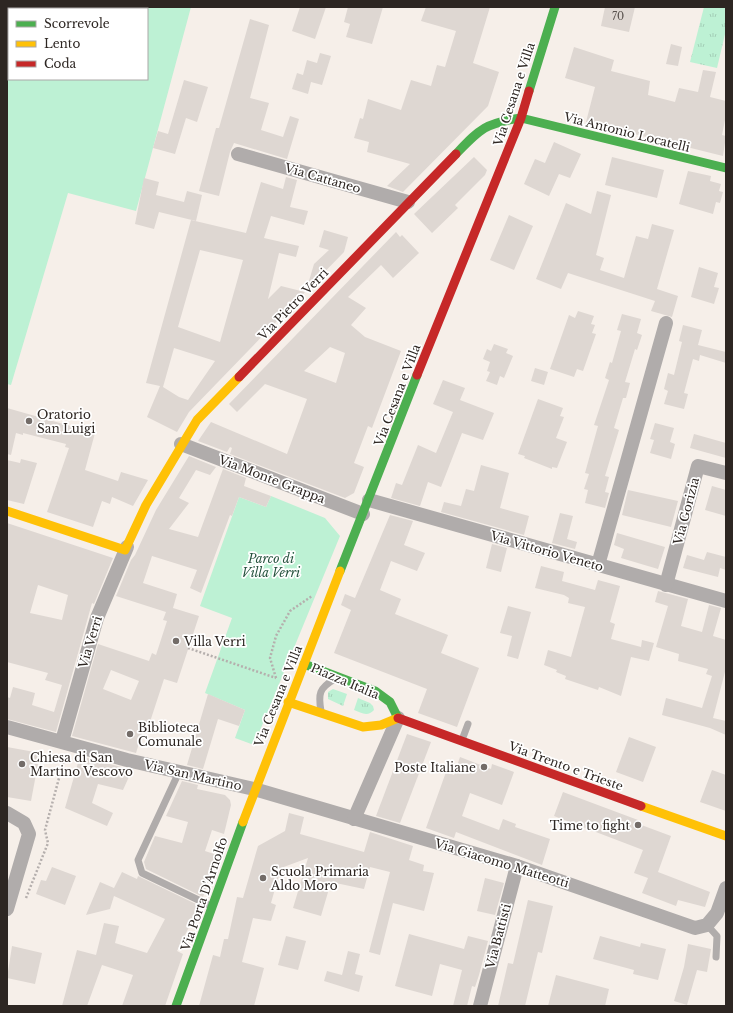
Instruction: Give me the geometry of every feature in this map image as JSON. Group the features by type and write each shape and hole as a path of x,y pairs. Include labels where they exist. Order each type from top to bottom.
{"street":[{"name":"Via Cesana e Villa","path":"254,790 422,362 521,118 553,7"},
{"name":"Via Antonio Locatelli","path":"521,118 726,168"},
{"name":"Via Pietro Verri","path":"126,548 146,505 181,444 197,420 478,131 497,121 521,118"},
{"name":"Via Cattaneo","path":"238,154 408,202"},
{"path":"598,565 666,323"},
{"name":"Via Monte Grappa","path":"181,444 363,514"},
{"name":"Via Gorizia","path":"666,584 698,466 726,473"},
{"name":"Via Vittorio Veneto","path":"369,500 726,601"},
{"path":"7,511 126,548"},
{"name":"Via Verri","path":"62,741 97,618 126,548"},
{"name":"Piazza Italia","path":"304,664 375,691 390,702 398,718"},
{"path":"288,702 363,727 381,725 398,718"},
{"path":"354,819 398,718"},
{"name":"Via Trento e Trieste","path":"398,718 726,836"},
{"name":"Via San Martino","path":"7,727 127,760 254,790"},
{"name":"Via Giacomo Matteotti","path":"254,790 517,866 696,928 708,925"},
{"name":"Via Porta D'Arnolfo","path":"176,1006 254,790"},
{"path":"7,813 24,822 29,834 7,909"},
{"name":"Via Battisti","path":"480,1006 517,866"},
{"path":"708,925 716,913 726,888"}],"lane":[{"path":"321,713 318,699 320,691 327,684 338,677"},
{"path":"462,741 468,724"},
{"path":"179,772 138,860 142,873 212,907"},
{"path":"708,925 717,936 716,957"}],"path":[{"path":"276,678 270,658 276,636 290,611 317,593 329,597"},
{"path":"188,648 296,684"}],"green space":[{"path":"191,7 136,211 68,193 11,385 7,384 7,74 8,72 8,80 148,80 148,8 54,8"},
{"path":"704,7 726,7 726,30 717,68 690,62"},
{"name":"Parco di Villa Verri","path":"271,496 325,518 340,536 254,745 235,738 245,710 205,693 232,618 200,606 239,497 266,507"},
{"path":"333,689 347,694 343,706 328,699 328,692"},
{"path":"358,698 370,703 374,710 367,714 354,710"}],"building":[{"path":"300,7 326,7 315,39 292,31"},
{"path":"348,7 383,7 372,44 346,37 350,24 344,22"},
{"path":"426,7 490,7 473,63 499,72 488,106 403,192 387,186 410,164 367,152 369,142 354,138 360,118 363,119 368,99 401,110 411,80 431,86 437,65 445,67 456,31 421,21"},
{"path":"605,7 635,7 629,32 601,26"},
{"path":"250,19 269,25 250,98 269,103 261,130 283,137 290,116 299,119 287,159 234,143 230,152 219,196 199,191 216,128 219,128"},
{"path":"671,44 682,47 678,66 666,64"},
{"path":"574,47 614,60 611,71 650,81 648,95 675,102 679,88 698,92 703,70 716,72 710,97 726,101 726,115 722,135 726,136 723,156 586,122 595,87 565,78"},
{"path":"320,53 331,56 322,85 311,82 308,94 292,89 297,73 303,75 307,60 317,63"},
{"path":"184,80 208,87 197,122 186,118 175,154 153,148 158,131 168,134"},
{"path":"554,142 581,154 570,178 559,174 549,196 524,184 535,159 545,163"},
{"path":"474,157 487,170 485,175 455,205 458,208 432,233 414,214"},
{"path":"612,157 664,170 657,198 605,185"},
{"path":"688,171 711,176 710,181 721,184 719,191 723,192 720,203 716,202 713,214 679,204"},
{"path":"286,177 297,180 290,207 308,211 304,225 271,216 264,238 299,246 296,257 279,253 268,299 281,286 305,292 189,412 177,432 147,417 160,386 146,383 191,220 246,233 261,182 283,189","holes":["200,250 243,260 220,342 178,327","174,348 215,361 188,400 179,397 163,387"]},
{"path":"144,178 159,182 156,195 184,202 187,191 202,195 196,221 159,212 154,229 135,224"},
{"path":"597,191 611,195 596,255 604,258 600,270 624,278 636,236 648,239 652,224 674,230 657,289 678,296 672,317 651,311 655,301 568,273 561,289 536,279 566,203 591,214"},
{"path":"509,215 533,226 514,270 490,260"},
{"path":"324,230 348,237 344,252 306,291 314,264 329,250 319,247"},
{"path":"396,232 400,237 402,235 419,253 393,278 381,265 348,297 366,308 351,325 365,337 401,351 372,428 368,426 354,463 364,467 354,493 345,498 230,454 232,448 230,447 227,452 198,441 211,422 287,454 307,399 265,384 237,412 229,404","holes":["330,347 345,353 336,383 304,371"]},
{"path":"699,267 718,273 714,287 719,288 714,304 691,297"},
{"path":"578,311 594,316 591,324 595,325 592,333 596,334 583,371 577,369 574,377 550,369 569,315 575,318"},
{"path":"622,314 641,319 637,333 642,335 637,350 635,349 625,382 630,383 626,398 623,398 614,428 619,430 605,476 609,477 605,492 609,493 605,508 585,503 588,490 584,489 589,474 585,473 598,426 594,425 609,380 605,378 610,362 612,363 621,331 617,330"},
{"path":"683,325 702,330 698,345 726,352 726,363 700,355 699,361 693,359 684,393 688,394 684,409 664,404 668,391 664,389 668,373 674,375 682,342 679,341"},
{"path":"494,344 508,349 506,353 513,356 504,378 500,376 497,385 486,381 490,372 487,371 490,362 483,359 487,349 491,351"},
{"path":"535,368 548,372 544,385 531,381"},
{"path":"443,380 465,388 460,400 494,413 483,440 462,433 441,487 428,482 420,506 391,498 396,483 402,485 418,445 436,453 453,412 433,404"},
{"path":"538,399 563,408 560,416 564,417 556,438 567,442 557,468 552,467 552,469 524,458 525,456 518,454"},
{"path":"7,408 95,433 85,470 118,481 121,472 148,480 133,506 112,497 110,504 102,501 93,527 47,512 69,448 65,447 66,444 23,433 23,435 16,433 11,455 7,454"},
{"path":"655,423 674,428 670,442 675,444 671,459 650,453 654,440 650,439"},
{"path":"694,434 726,443 726,458 690,448"},
{"path":"189,456 216,467 210,475 196,470 179,498 189,503 169,529 198,537 223,469 246,478 244,486 271,496 266,507 239,497 232,516 230,515 201,593 190,588 197,570 152,556 143,583 177,594 173,608 199,616 177,683 164,679 148,728 144,727 136,753 72,736 98,644 149,661 152,653 156,655 167,621 163,620 166,612 116,596 131,560 135,555 156,510","holes":["111,670 139,681 131,700 103,689"]},
{"path":"21,459 37,463 24,504 7,500 7,460 20,463"},
{"path":"481,465 509,473 500,508 529,516 524,535 441,512 444,502 461,506 466,489 474,491"},
{"path":"712,486 726,490 726,516 705,510"},
{"path":"628,490 678,501 671,527 622,515"},
{"path":"560,513 573,516 567,539 577,542 575,549 552,543"},
{"path":"390,515 413,521 404,545 425,553 417,571 391,561 380,590 401,599 395,614 448,635 441,653 479,668 457,727 418,713 427,689 334,653 351,610 341,605 345,594 355,598"},
{"path":"7,523 113,558 94,604 92,603 56,732 7,719 7,697 10,698 13,687 35,693 32,705 54,712 62,685 45,680 48,673 7,662","holes":["38,585 68,595 62,620 30,613"]},
{"path":"617,533 665,547 658,569 621,558 624,549 614,545"},
{"path":"492,544 507,548 501,572 486,568"},
{"path":"707,552 726,557 726,570 720,568 718,577 683,568 687,555 704,560"},
{"path":"541,566 564,572 562,581 595,590 598,580 620,586 610,622 615,624 611,639 641,647 642,640 654,643 649,661 631,657 621,696 599,687 598,690 565,679 566,676 556,672 557,670 544,665 548,650 571,657 585,607 568,603 569,598 564,595 535,588"},
{"path":"658,591 688,599 681,626 702,632 709,605 721,608 713,636 726,640 726,668 713,718 726,721 726,735 710,728 662,715 666,698 702,708 712,676 706,674 708,669 678,661 679,654 656,647 668,606 655,602"},
{"path":"508,606 531,612 518,659 507,656 512,636 500,633"},
{"path":"208,694 245,710 239,726 218,719 203,769 187,765"},
{"path":"407,734 431,742 400,823 376,816"},
{"path":"629,737 656,747 643,782 616,772"},
{"name":"Chiesa di San Martino Vescovo","path":"7,747 40,753 31,801 7,797"},
{"path":"80,756 132,770 123,790 98,784 92,803 113,813 107,826 65,808"},
{"path":"460,757 491,769 492,764 514,772 502,805 470,793 462,816 499,830 503,819 516,824 515,827 550,839 542,865 456,832 454,838 426,828 446,772 454,775"},
{"path":"712,770 726,775 726,811 700,802"},
{"path":"182,781 198,785 197,789 225,795 230,800 231,805 224,834 212,830 205,851 217,855 203,897 146,869 144,862 155,836 182,843 188,822 166,816"},
{"path":"563,792 638,820 636,823 671,836 658,872 710,892 705,907 678,900 676,906 642,893 648,878 634,873 643,850 554,816"},
{"path":"289,813 304,817 300,834 364,852 370,832 413,846 409,860 424,865 423,871 434,873 424,911 393,903 380,955 369,952 390,872 370,867 364,889 331,882 321,916 293,908 308,858 281,868 271,903 276,905 271,921 253,918 242,962 264,968 254,1006 199,1006 213,955 220,957 224,939 228,939 237,897 243,898 258,846 285,831"},
{"path":"52,867 76,876 65,905 36,894 41,880 46,881"},
{"path":"122,872 137,879 138,876 200,906 194,922 192,921 177,951 183,954 165,1006 122,1006 133,975 102,965 87,1006 62,1006 77,950 96,955 104,923 119,926 115,943 147,953 165,919 114,896 110,909 86,915 100,882 114,888"},
{"path":"485,878 504,883 495,915 477,911"},
{"path":"528,900 553,906 542,953 538,952 525,1006 498,1006 508,963 513,964"},
{"path":"409,934 464,949 468,936 488,941 479,975 475,987 472,986 467,1006 453,1006 462,970 440,964 432,996 395,986"},
{"path":"286,936 306,941 298,970 278,965"},
{"path":"600,936 640,947 641,943 666,949 658,980 633,974 634,970 593,959"},
{"path":"688,944 711,949 707,972 697,970 687,1005 674,1001 684,967"},
{"path":"12,946 42,953 35,984 7,978"},
{"path":"348,951 360,954 355,974 363,976 359,992 324,981 327,971 342,975"},
{"path":"556,975 609,989 605,1006 548,1006"}],"traffic: fast":[{"path":"529,91 555,7"},
{"path":"456,154 484,128 499,122 521,118 726,168"},
{"path":"340,571 417,375"},
{"path":"304,664 375,691 390,702 398,718"},
{"path":"176,1006 243,822"}],"traffic: slow":[{"path":"7,511 125,550 146,505 197,420 239,377"},
{"path":"243,822 340,571"},
{"path":"288,702 363,727 381,725 398,718"},
{"path":"641,806 726,836"}],"traffic: jam":[{"path":"417,375 521,118 529,91"},
{"path":"239,377 456,154"},
{"path":"398,718 641,806"}],"place":[{"name":"Oratorio San Luigi","path":"29,421"},
{"name":"Villa Verri","path":"176,641"},
{"name":"Biblioteca Comunale","path":"130,734"},
{"name":"Chiesa di San Martino Vescovo","path":"22,764"},
{"name":"Poste Italiane","path":"484,767"},
{"name":"Time to fight","path":"638,825"},
{"name":"Scuola Primaria Aldo Moro","path":"263,878"}]}
